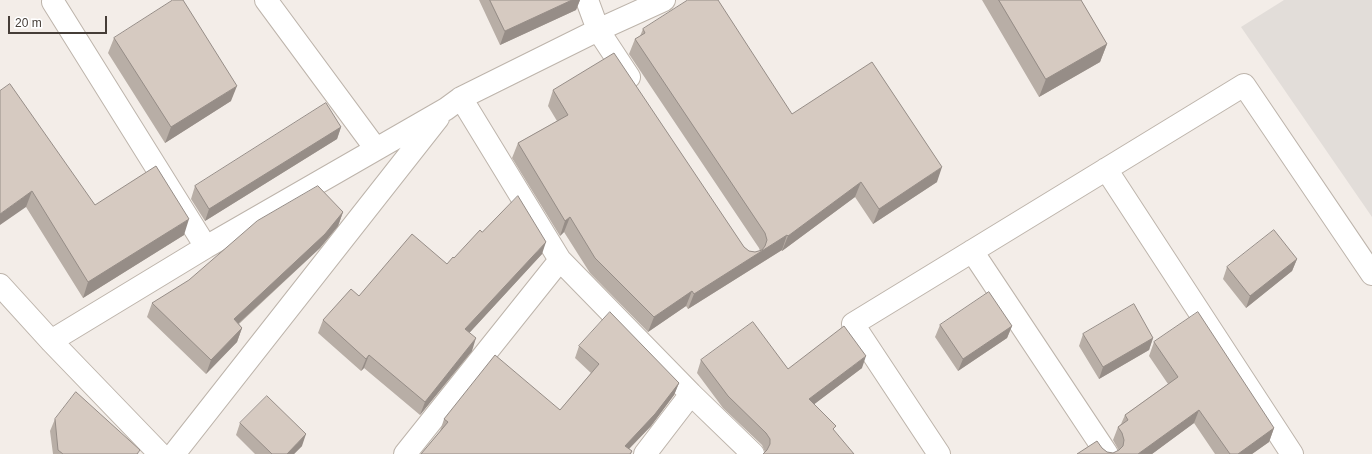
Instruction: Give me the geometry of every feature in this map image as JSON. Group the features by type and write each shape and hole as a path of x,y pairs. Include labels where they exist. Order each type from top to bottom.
{"street":[{"path":"266,0 376,150"},
{"path":"587,0 598,30 642,96"},
{"path":"51,341 206,247 376,150 453,103 598,30 664,0"},
{"path":"53,2 206,247"},
{"path":"939,454 853,324 1244,86 1372,274"},
{"path":"453,103 560,260 691,394 753,454"},
{"path":"174,454 453,103"},
{"path":"1106,169 1292,454"},
{"path":"972,251 1107,454"},
{"path":"405,454 560,260"},
{"path":"0,285 51,341 160,454"},
{"path":"645,454 691,394"}],"shaded area":[{"path":"1284,0 1372,0 1372,217 1241,27"}],"building":[{"path":"173,0 183,0 237,86 171,127 114,38"},
{"path":"490,0 572,0 505,31"},
{"path":"688,0 718,0 792,114 872,62 942,167 879,209 861,182 788,236 787,235 694,294 692,291 654,317 595,258 570,217 565,221 518,143 568,115 553,90 614,53 744,247 749,251 755,252 762,250 767,240 765,233 635,39 645,33 643,29"},
{"path":"999,0 1081,0 1107,44 1046,79"},
{"path":"10,84 95,205 156,166 189,219 88,282 32,191 0,214 0,91"},
{"path":"326,103 341,127 209,209 195,186"},
{"path":"318,186 343,212 325,234 234,319 242,328 211,360 152,303 189,280 257,221"},
{"path":"518,196 546,242 465,329 476,338 425,402 369,355 366,359 323,320 351,289 359,296 412,234 447,264 480,230 482,232"},
{"path":"1274,230 1297,259 1250,296 1227,267"},
{"path":"989,292 1012,326 963,359 940,325"},
{"path":"1134,304 1153,338 1103,367 1083,334"},
{"path":"610,312 679,383 655,414 625,446 632,451 630,454 421,454 448,422 444,419 495,355 560,410 599,364 579,346"},
{"path":"1198,312 1274,428 1238,454 1230,454 1199,410 1138,454 1077,454 1097,441 1107,452 1113,453 1123,446 1124,440 1118,427 1128,420 1125,415 1178,377 1154,342"},
{"path":"753,322 788,369 844,326 866,356 809,399 836,426 833,429 854,454 763,454 770,444 770,439 766,433 728,396 701,360"},
{"path":"76,392 140,450 137,454 63,454 58,450 55,419"},
{"path":"267,396 306,434 287,454 272,454 240,423"}]}
